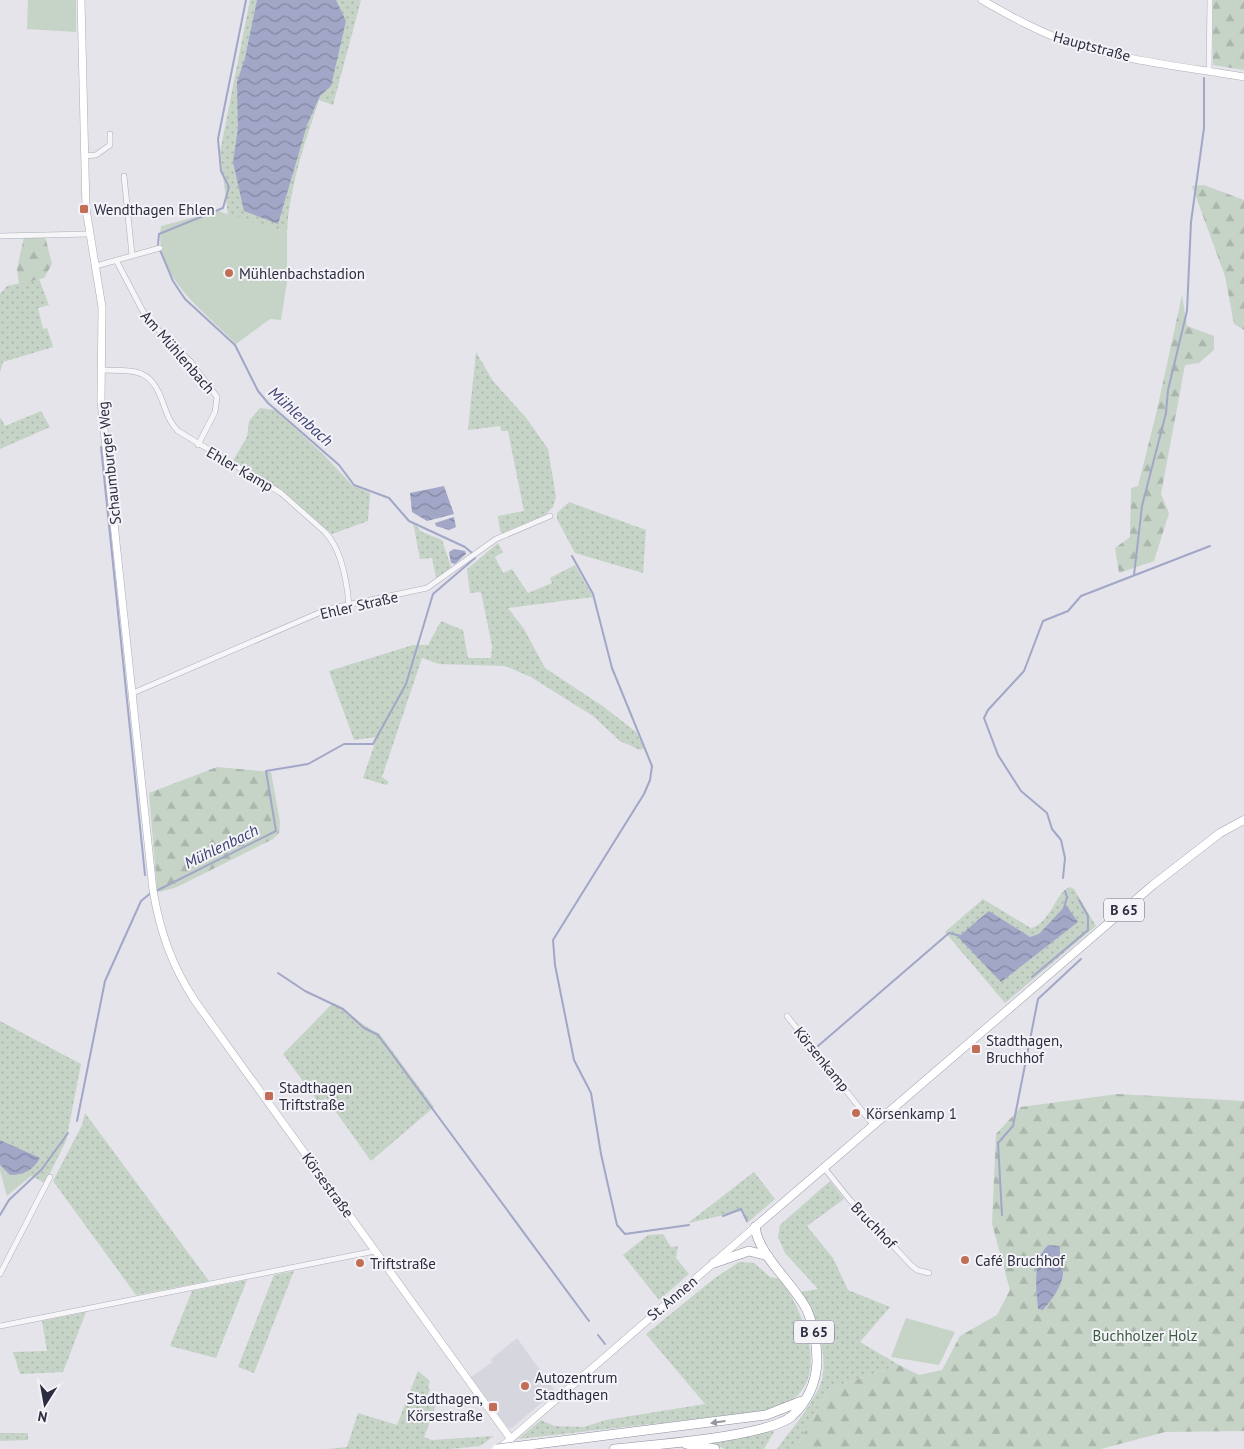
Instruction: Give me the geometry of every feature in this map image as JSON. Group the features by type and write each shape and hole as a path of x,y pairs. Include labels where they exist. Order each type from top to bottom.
{"highway":[{"name":"B 65","path":"614,1449 764,1429 792,1416 806,1399 814,1384 816,1370 816,1343 811,1321 796,1290 759,1244 755,1227"},
{"path":"714,1262 749,1251 768,1256"},
{"path":"498,1449 766,1415 806,1399"},
{"path":"648,1445 692,1444 715,1449"}],"main road":[{"name":"B 65","path":"874,1126 1153,885 1213,838 1244,820"},
{"name":"St. Annen","path":"755,1227 874,1126"}],"street":[{"name":"Schaumburger Weg","path":"81,0 84,156 89,234 102,307 102,401 159,925"},
{"name":"Hauptstraße","path":"982,0 1026,24 1068,42 1097,51 1244,77"},
{"path":"1209,71 1210,0"},
{"path":"84,156 96,155 110,145 110,134"},
{"path":"124,176 132,255"},
{"path":"0,236 89,234"},
{"path":"96,266 160,248"},
{"name":"Am Mühlenbach","path":"116,260 147,320 191,362 217,397 215,412 198,445"},
{"name":"Ehler Kamp","path":"101,370 138,373 152,379 172,425 198,445 281,493 330,537 337,554 349,605"},
{"name":"Ehler Straße","path":"133,692 328,609 427,588 496,539 550,516"},
{"name":"Körsestraße","path":"159,925 178,975 195,1001 510,1438"},
{"name":"Körsenkamp","path":"787,1016 874,1126"},
{"name":"Bruchhof","path":"825,1169 850,1200 911,1265 922,1272 929,1273"},
{"path":"0,1274 50,1178"},
{"name":"St. Annen","path":"498,1449 755,1227"},
{"path":"0,1326 375,1251"}],"shaded area":[{"path":"517,1338 555,1391 512,1428 508,1428 471,1377 492,1362 491,1359"}],"green space":[{"path":"28,0 76,0 76,32 27,29"},
{"path":"250,0 361,0 333,105 319,100 308,132 294,182 287,233 228,215 220,152"},
{"path":"1213,0 1244,0 1244,70 1213,65"},
{"path":"1204,185 1244,200 1244,330 1234,324 1225,276 1192,186"},
{"name":"Mühlenbachstadion","path":"218,211 287,233 287,282 281,320 270,319 236,344 183,291 165,261 161,244 161,226"},
{"path":"45,236 52,264 44,278 19,284 17,269 24,237"},
{"path":"39,279 49,305 38,308 43,329 47,328 53,347 3,362 0,372 0,294 7,286"},
{"path":"1182,295 1187,326 1214,336 1214,350 1199,363 1185,365 1161,494 1169,513 1154,561 1119,573 1115,548 1130,537 1131,488 1138,486"},
{"path":"476,352 493,381 527,419 548,449 556,497 553,507 545,515 503,533 500,531 498,516 524,511 508,431 501,431 500,426 468,430"},
{"path":"260,408 275,410 322,453 353,486 370,493 368,521 332,534 280,490 232,462 247,437 249,421"},
{"path":"41,411 50,427 0,449 0,417 5,426"},
{"path":"569,502 646,530 643,573 575,553 557,519 557,513"},
{"path":"413,523 422,532 442,540 451,567 436,578 432,558 420,559"},
{"path":"498,543 503,552 495,557 503,573 512,569 528,593 552,583 550,578 575,565 593,597 508,608 524,629 545,668 604,707 636,732 644,748 640,750 620,741 593,716 531,677 505,666 439,664 422,658 382,777 389,782 386,785 363,778 377,737 354,740 329,671 413,645 428,645 441,621 463,630 468,658 491,658 492,646 481,592 470,593 467,569"},
{"path":"217,767 271,772 280,822 279,833 273,839 177,887 160,892 157,888 149,793"},
{"path":"1070,887 1074,889 1096,926 1005,1003 945,932 983,899 1031,928 1043,920 1065,889"},
{"path":"333,1003 367,1027 379,1033 434,1107 371,1161 326,1098 319,1103 283,1054"},
{"path":"0,1021 81,1064 66,1141 45,1183 31,1176 12,1176 0,1171 0,1165 2,1168 39,1158 0,1140"},
{"name":"Buchholzer Holz","path":"1118,1094 1244,1101 1244,1431 1165,1432 1101,1449 795,1449 829,1389 899,1365 919,1375 942,1370 960,1336 997,1315 1010,1290 992,1224 996,1134 1021,1107","holes":["1048,1245 1059,1259 1063,1274 1038,1309 1036,1275 1039,1259"]},
{"path":"85,1113 209,1281 136,1295 53,1181 82,1125"},
{"path":"0,1171 12,1176 31,1176 7,1196"},
{"path":"754,1172 775,1199 747,1223 742,1211 688,1223"},
{"path":"830,1181 844,1199 807,1226 833,1258 848,1290 890,1307 860,1342 899,1365 829,1389 795,1449 777,1449 815,1396 823,1377 824,1365 823,1352 816,1326 801,1292 818,1289 785,1253 778,1237 780,1225"},
{"path":"663,1234 671,1247 678,1246 676,1258 689,1274 659,1300 623,1255 648,1235"},
{"path":"739,1262 754,1263 770,1277 781,1279 803,1321 811,1353 810,1369 806,1384 794,1399 766,1411 518,1439 541,1420 554,1426 584,1427 606,1420 705,1404 646,1334 715,1278"},
{"path":"294,1271 254,1373 238,1367 274,1275"},
{"path":"247,1280 216,1358 170,1346 192,1291"},
{"path":"86,1312 63,1372 20,1374 13,1352 47,1351 42,1321"},
{"path":"906,1318 955,1332 939,1365 891,1357"},
{"path":"418,1371 430,1381 428,1387 430,1390 427,1396 436,1405 424,1437 432,1440 494,1436 480,1446 450,1449 327,1449 347,1447 358,1413 397,1425"},
{"path":"773,1431 764,1449 725,1449 712,1443 712,1440"},
{"path":"0,1433 28,1433 28,1440 0,1441"}],"water":[{"path":"257,0 336,0 346,21 331,86 320,96 307,125 278,224 244,211 233,162 238,128 237,82 245,58"},
{"path":"444,486 454,514 427,521 412,512 410,493"},
{"path":"454,517 456,527 449,530 436,526 435,523"},
{"path":"454,549 465,551 466,554 455,564 451,563 449,552"},
{"path":"1066,905 1078,922 1001,982 958,937 989,911 1030,937 1039,934"},
{"path":"0,1140 40,1158 28,1171 10,1175 0,1165"},
{"path":"1048,1245 1060,1246 1063,1274 1053,1298 1043,1310 1038,1309 1036,1275 1039,1259"}],"waterway":[{"name":"Mühlenbach","path":"158,245 159,234 223,208 229,187 221,171 218,139 246,0"},
{"path":"1134,575 1142,506 1166,413 1168,390 1187,311 1191,222 1204,128 1204,78"},
{"name":"Mühlenbach","path":"160,250 173,281 185,299 235,345 258,391 268,403 339,465 354,485 389,498 409,521 465,547 472,553"},
{"path":"101,447 145,875"},
{"path":"1063,878 1065,858 1061,840 1052,829 1047,813 1021,791 998,755 984,718 988,710 1024,671 1043,621 1068,611 1081,596 1210,546"},
{"path":"572,556 593,594 612,668 652,766 650,780 644,794 553,940 555,965 574,1060 591,1093 601,1154 617,1225 625,1234 689,1225"},
{"name":"Mühlenbach","path":"156,891 276,831 266,771 308,764 344,744 373,744 406,684 433,594 475,558"},
{"path":"1064,908 1067,897 1065,891"},
{"name":"Mühlenbach","path":"77,1121 105,981 141,901 152,892"},
{"path":"1032,977 1088,930 1088,916 1079,900"},
{"path":"818,1046 949,933 961,936"},
{"path":"1002,1215 998,1143 1013,1126 1038,999 1081,959"},
{"path":"278,973 305,991 343,1009 364,1028 378,1035 589,1321"},
{"name":"Mühlenbach","path":"0,1215 9,1200 42,1169 68,1133"},
{"path":"723,1216 741,1209 747,1221"},
{"path":"598,1335 605,1344"}],"place":[{"name":"Wendthagen Ehlen","path":"84,209"},
{"name":"Mühlenbachstadion","path":"229,273"},
{"name":"Stadthagen, Bruchhof","path":"976,1049"},
{"name":"Stadthagen Triftstraße","path":"269,1096"},
{"name":"Körsenkamp 1","path":"856,1113"},
{"name":"Café Bruchhof","path":"965,1260"},
{"name":"Triftstraße","path":"360,1263"},
{"name":"Autozentrum Stadthagen","path":"525,1386"},
{"name":"Stadthagen, Körsestraße","path":"493,1407"}]}
